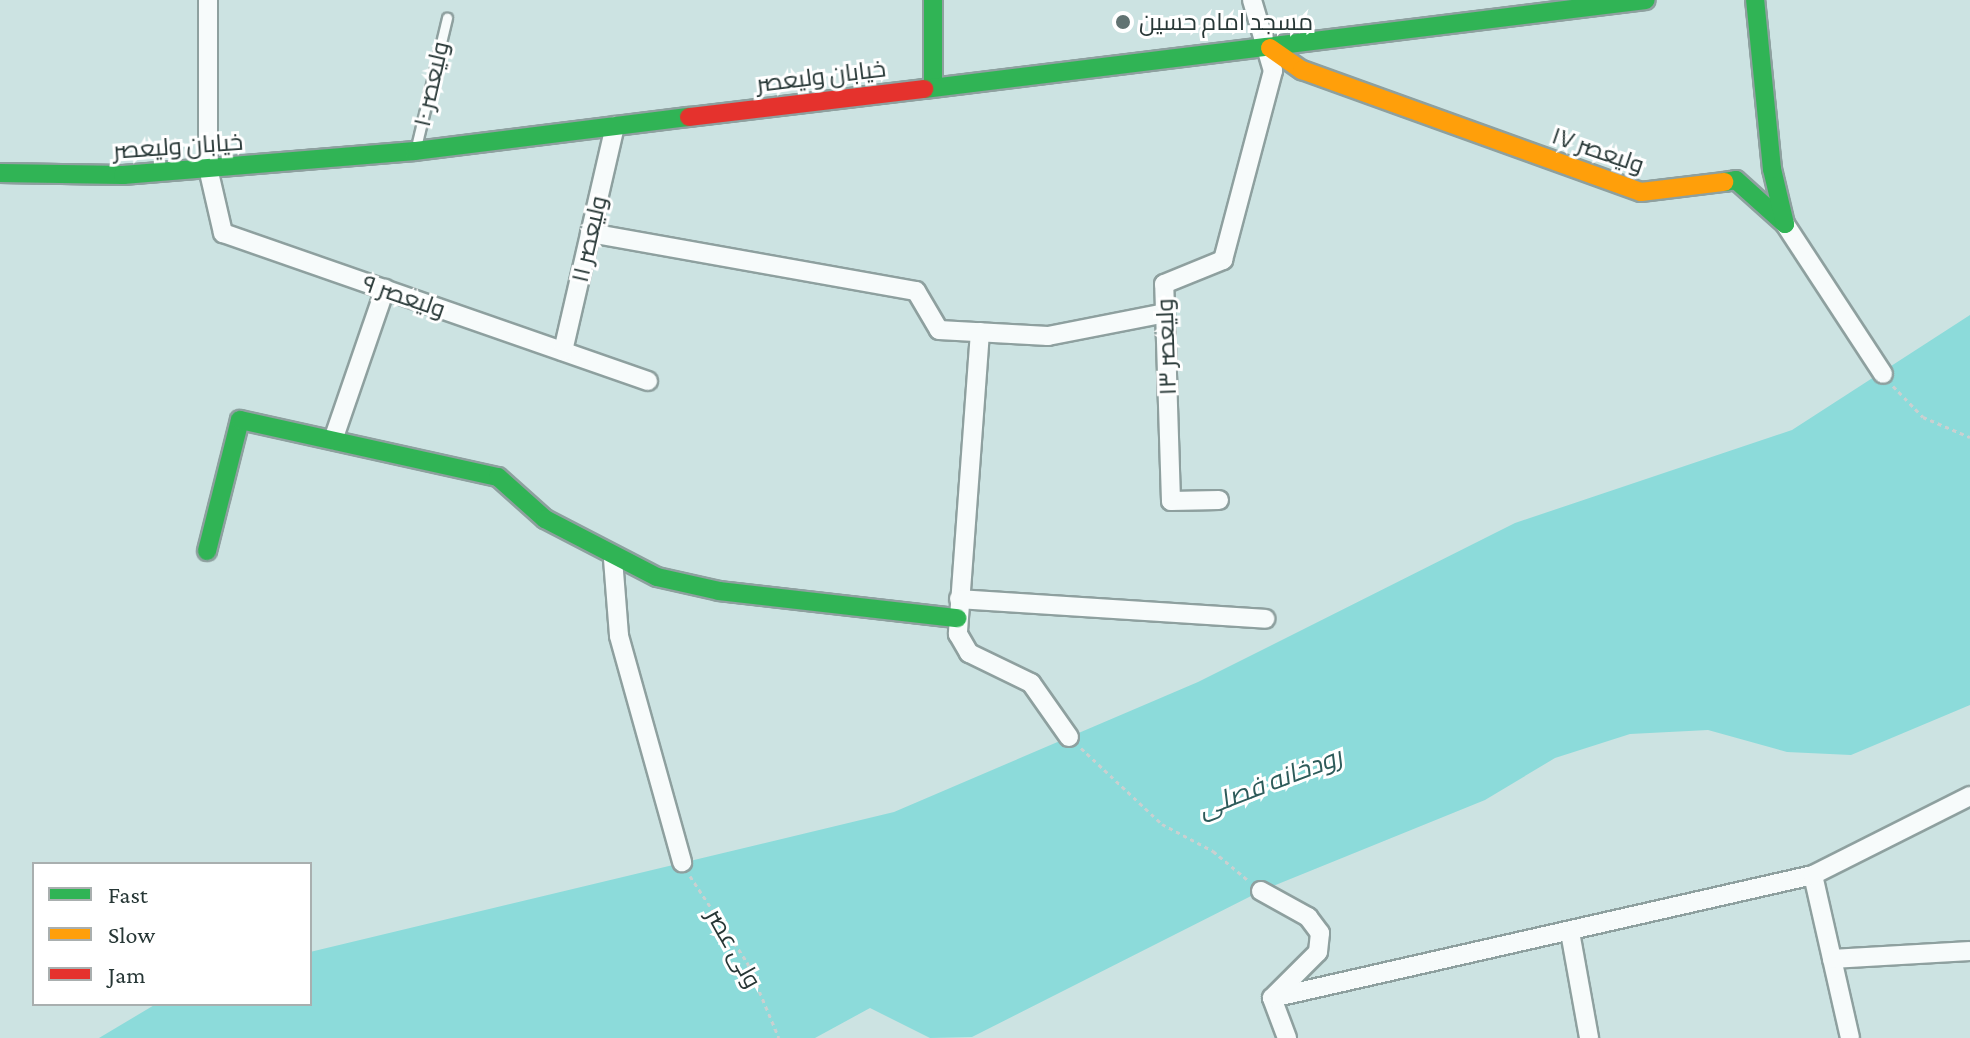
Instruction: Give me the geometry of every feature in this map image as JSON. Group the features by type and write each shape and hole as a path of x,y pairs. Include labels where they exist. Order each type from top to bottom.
{"street":[{"path":"208,0 208,168"},
{"path":"933,0 933,86"},
{"path":"1252,0 1270,48"},
{"name":"خیابان ولیعصر","path":"0,173 123,175 415,151 1646,0"},
{"path":"1755,0 1772,169 1785,224 1883,374"},
{"name":"ولیعصر ۱۷","path":"1270,48 1302,70 1641,192 1736,180 1785,224"},
{"name":"ولیعصر ۱۳","path":"1219,500 1171,501 1164,284 1223,260 1273,71 1270,48"},
{"name":"ولیعصر ۱۱","path":"563,351 615,126"},
{"name":"ولیعصر ۹","path":"208,168 223,233 648,381"},
{"path":"590,233 916,291 939,330 1048,336 1165,313"},
{"path":"333,440 385,289"},
{"path":"980,332 958,609 969,653 1031,683 1069,737"},
{"path":"207,551 240,420 498,477 545,519 613,559 719,591 958,609 1265,619"},
{"path":"613,559 619,636 682,862"},
{"path":"1272,998 1813,875 1970,796"},
{"path":"1813,875 1850,1038"},
{"path":"1261,891 1308,917 1320,933 1318,952 1272,998"},
{"path":"1570,932 1589,1038"},
{"path":"1832,959 1970,951"},
{"path":"1272,998 1287,1038"}],"lane":[{"name":"ولیعصر ۱۰","path":"415,151 447,18"}],"path":[{"path":"1883,374 1923,417 1970,437"},
{"path":"1069,737 1162,824 1213,851 1261,891"},
{"name":"ولی عصر","path":"682,862 747,962 779,1038"}],"water":[{"name":"رودخانه فصلی","path":"1970,315 1970,705 1851,755 1787,752 1708,730 1630,734 1555,758 1485,800 1261,891 972,1037 930,1038 870,1008 815,1038 99,1038 153,1006 312,1006 312,952 894,812 1198,682 1515,523 1792,430"}],"traffic: fast":[{"path":"933,0 933,86"},
{"path":"924,89 1646,0"},
{"path":"1724,182 1736,180 1785,224 1772,169 1755,0"},
{"path":"0,173 123,175 415,151 689,117"},
{"path":"207,551 240,420 498,477 545,519 657,577 719,591 957,618"}],"traffic: slow":[{"path":"1270,48 1302,70 1641,192 1724,182"}],"traffic: jam":[{"path":"689,117 924,89"}],"place":[{"name":"مسجد امام حسین","path":"1123,22"}]}
